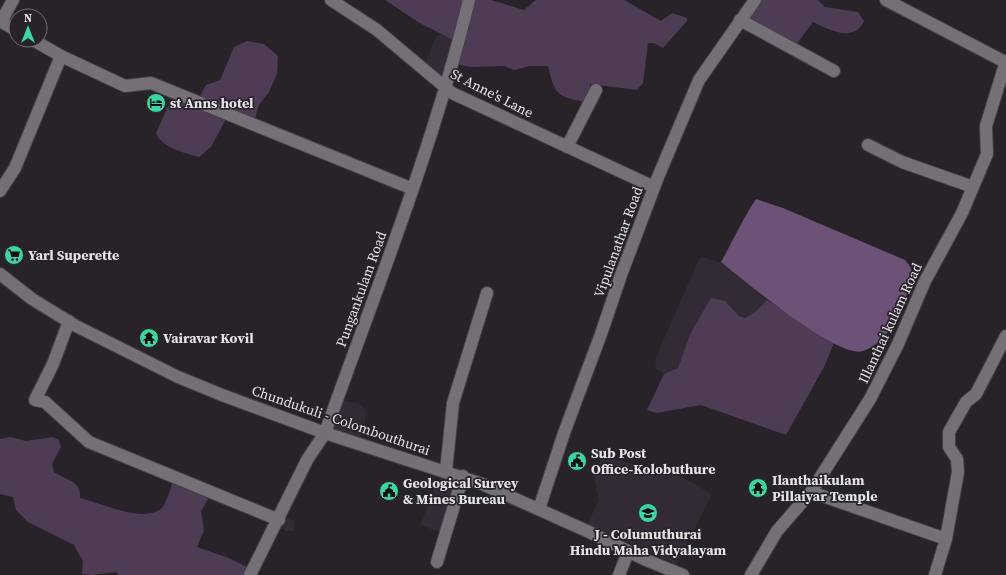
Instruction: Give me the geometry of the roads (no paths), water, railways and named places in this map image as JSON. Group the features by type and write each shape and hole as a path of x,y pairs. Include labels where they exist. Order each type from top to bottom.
{"street":[{"path":"1,21 13,0"},
{"name":"St Anne's Lane","path":"331,0 377,30 445,89 654,187"},
{"name":"Pungankulam Road","path":"250,575 279,520 307,460 325,433 413,189 445,89 469,0"},
{"name":"Vipulanathar Road","path":"538,509 564,433 654,187 699,80 755,0"},
{"path":"886,0 1005,68"},
{"path":"740,20 834,71"},
{"path":"47,48 125,86 151,83 413,189"},
{"path":"0,191 15,168 61,56"},
{"name":"Illanthai kulam Road","path":"751,575 777,531 811,492 870,399 898,344 925,281 962,213 987,154 986,126 1005,68"},
{"path":"567,147 596,90"},
{"path":"868,145 902,162 973,187"},
{"name":"Chundukuli - Colombouthurai","path":"0,274 32,299 69,322 178,377 325,433 463,476 538,509 628,552 683,575"},
{"path":"446,471 453,404 487,293"},
{"path":"69,322 53,364 35,400 45,402 89,442 279,520"},
{"path":"935,575 946,539 958,472 957,459 949,447 949,432 966,402 976,394 1002,354 1006,336"},
{"path":"437,562 463,476"},
{"path":"811,492 946,539"},
{"path":"619,575 628,552"}],"place":[{"name":"st Anns hotel","path":"156,103"},
{"name":"Yarl Superette","path":"14,255"},
{"name":"Vairavar Kovil","path":"149,338"},
{"name":"Sub Post Office-Kolobuthure","path":"577,461"},
{"name":"Ilanthaikulam Pillaiyar Temple","path":"758,488"},
{"name":"Geological Survey & Mines Bureau","path":"389,491"},
{"name":"J - Columuthurai Hindu Maha Vidyalayam","path":"648,513"}]}
